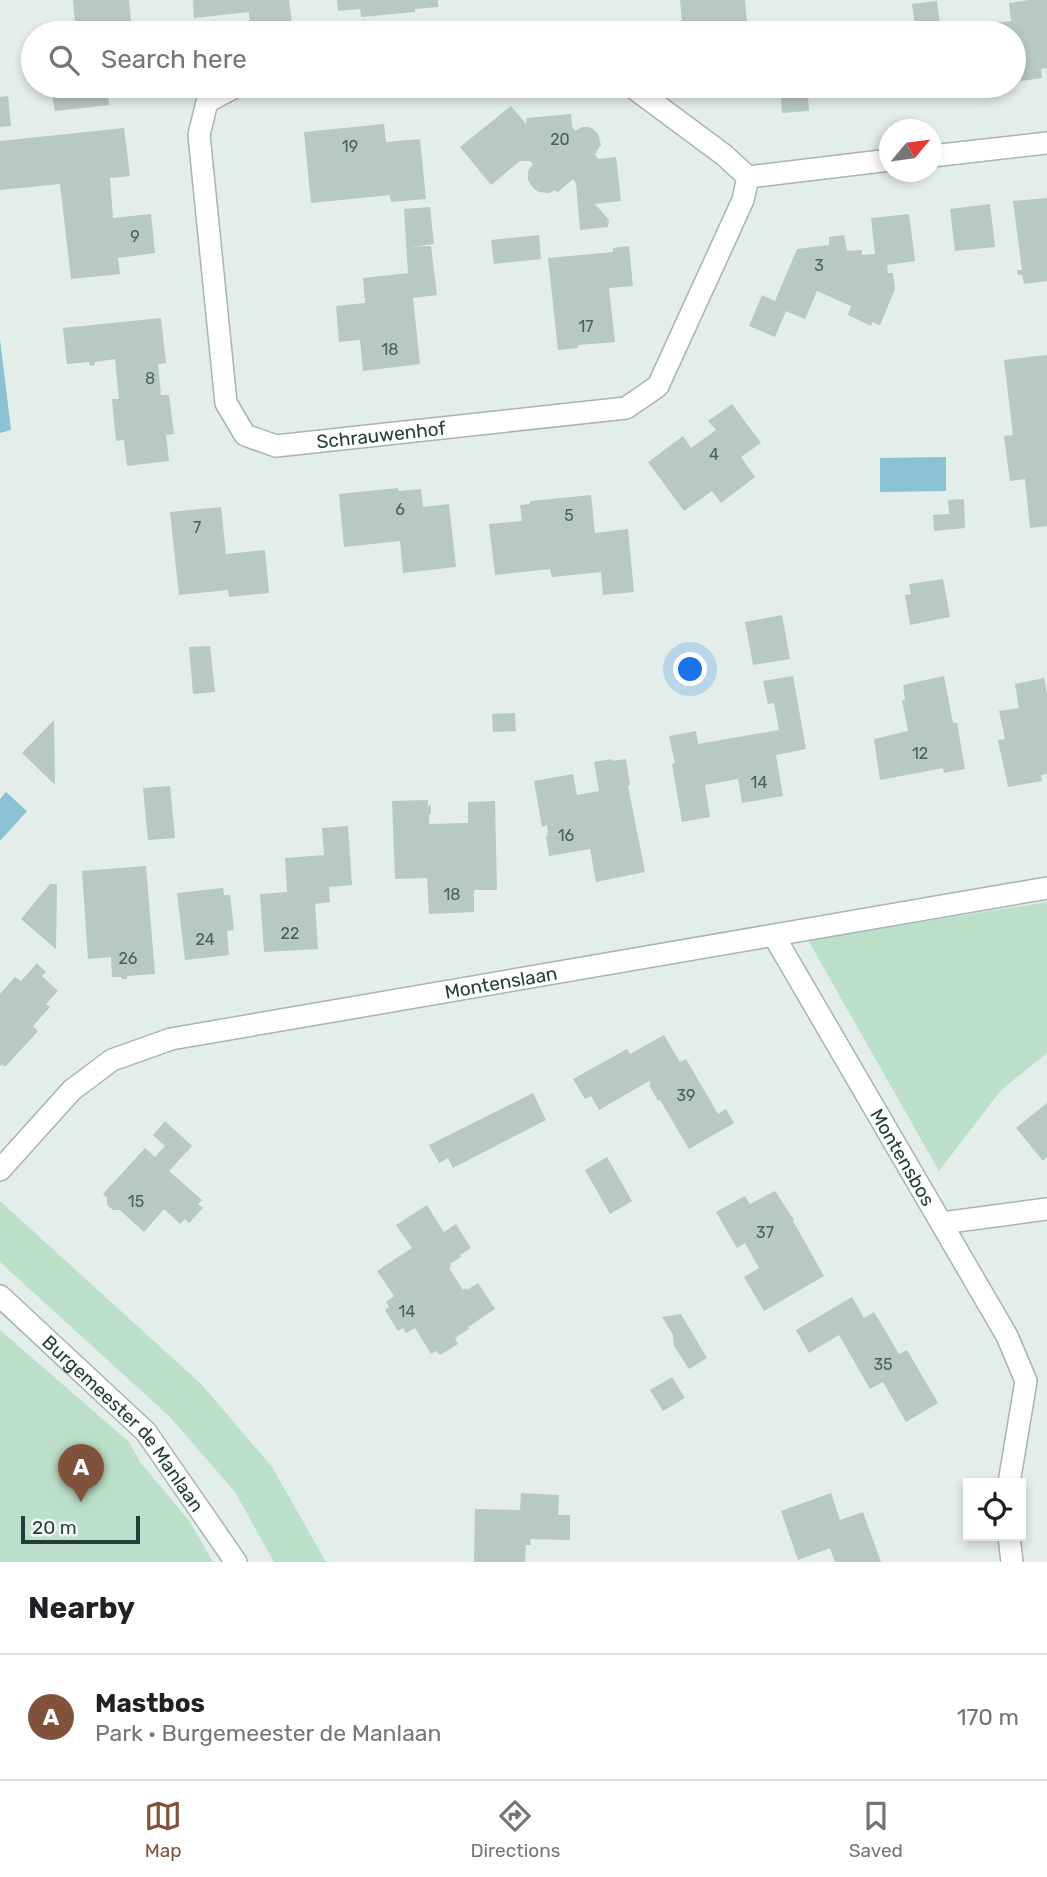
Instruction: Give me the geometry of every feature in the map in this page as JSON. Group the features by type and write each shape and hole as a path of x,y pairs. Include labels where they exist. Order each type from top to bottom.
{"street":[{"name":"Schrauwenhof","path":"214,98 207,102 199,135 226,403 245,435 276,446 626,408 658,387 743,200 748,177"},
{"path":"647,98 724,155 748,177 879,161"},
{"path":"942,155 1047,143"},
{"name":"Montenslaan","path":"0,1170 72,1090 112,1060 171,1040 1047,888"},
{"name":"Montensbos","path":"774,936 1007,1336 1037,1382 1010,1478"},
{"path":"942,1223 1047,1209"},
{"name":"Burgemeester de Manlaan","path":"0,1296 146,1432 236,1562"},
{"path":"1010,1541 1012,1562"}],"green space":[{"path":"1047,902 1047,1053 1001,1090 939,1171 808,940"},
{"path":"0,1201 202,1385 272,1467 326,1562 274,1562 235,1492 170,1417 0,1262"},
{"path":"0,1330 129,1442 140,1462 190,1522 213,1562 0,1562"}],"water":[{"path":"0,339 11,430 0,433"},
{"path":"946,457 946,491 880,492 880,458"},
{"path":"6,792 27,811 0,841 0,799"}],"building":[{"path":"73,0 129,0 131,21 75,21"},
{"path":"193,0 289,0 292,21 250,21 249,12 194,18"},
{"path":"337,0 438,0 438,7 361,17 360,9 338,11"},
{"path":"680,0 745,0 747,21 682,21"},
{"path":"1047,0 1047,68 1041,69 1042,78 1026,80 1026,21 1011,21 1009,3"},
{"path":"937,1 940,21 914,21 912,4"},
{"path":"8,96 11,126 0,127 0,97"},
{"path":"52,98 108,98 109,105 55,111"},
{"path":"781,98 808,98 809,111 782,113"},
{"path":"511,106 526,124 527,118 571,114 575,131 588,127 598,134 601,145 595,154 598,159 616,157 621,201 595,204 609,220 608,227 580,230 576,183 573,179 557,193 555,190 549,193 539,192 528,180 528,171 533,164 530,161 520,161 491,185 460,147"},
{"path":"384,124 386,142 420,139 426,199 391,202 390,195 311,203 304,132"},
{"path":"124,128 130,176 110,178 113,218 151,214 155,253 118,258 120,274 71,279 60,184 0,190 0,141"},
{"path":"1047,198 1047,281 1024,284 1022,275 1018,275 1017,270 1022,270 1013,201"},
{"path":"990,204 995,247 955,251 950,209"},
{"path":"430,207 434,244 410,247 431,246 437,295 413,298 420,364 363,371 360,340 339,342 336,306 365,303 363,278 408,273 404,209"},
{"path":"909,214 915,261 887,265 888,273 893,273 895,289 880,325 872,322 871,326 848,315 851,306 817,291 805,319 786,311 775,337 749,326 762,295 775,301 797,249 829,245 829,237 844,235 847,251 862,250 862,255 875,254 871,218"},
{"path":"539,235 541,259 494,264 491,240"},
{"path":"629,246 633,286 609,288 615,342 578,345 578,348 558,350 548,258 613,252 613,248"},
{"path":"161,318 166,363 158,364 161,395 169,395 174,434 166,435 169,461 127,466 124,440 116,441 112,399 119,399 115,359 95,362 95,365 90,366 89,362 67,364 63,328"},
{"path":"1047,355 1047,526 1030,528 1025,479 1010,481 1004,436 1013,435 1004,360"},
{"path":"732,404 761,443 741,457 755,477 721,503 712,491 684,511 648,462 683,436 691,448 716,430 708,421"},
{"path":"398,488 399,491 421,489 423,507 449,504 456,567 403,573 400,541 344,547 339,494"},
{"path":"591,495 595,533 628,529 634,592 603,595 601,572 552,577 550,569 495,575 489,524 522,521 520,505 529,504 531,501"},
{"path":"964,499 965,528 934,531 933,515 949,514 948,500"},
{"path":"221,507 226,554 265,550 269,593 229,597 228,590 179,595 170,512"},
{"path":"943,579 950,617 910,625 905,595 911,594 909,584"},
{"path":"782,615 790,659 753,665 745,622"},
{"path":"210,646 215,692 193,694 189,647"},
{"path":"793,676 806,749 776,755 783,796 742,803 738,779 705,785 710,817 682,822 669,736 696,731 698,744 779,730 774,703 768,704 763,681"},
{"path":"944,676 953,723 957,723 965,769 944,773 943,768 880,780 874,739 908,731 902,700 905,700 903,685"},
{"path":"1044,678 1047,694 1047,774 1041,775 1042,781 1008,787 998,740 1005,739 999,711 1019,708 1015,684"},
{"path":"515,713 516,731 493,732 492,714"},
{"path":"54,720 55,785 22,753"},
{"path":"626,759 628,786 645,872 596,882 590,849 549,856 547,825 542,827 534,781 573,774 577,795 599,791 594,762"},
{"path":"170,786 175,838 148,840 143,788"},
{"path":"428,800 428,806 431,805 429,824 468,823 468,802 495,801 497,890 474,890 474,912 429,914 427,878 395,879 392,801"},
{"path":"348,826 352,885 329,887 330,902 315,904 318,949 264,952 260,894 287,892 285,858 324,855 322,828"},
{"path":"146,866 155,974 127,976 127,979 112,977 111,957 88,959 82,871"},
{"path":"50,884 57,884 56,949 21,919"},
{"path":"223,888 224,895 230,895 234,930 227,931 229,955 185,960 177,893"},
{"path":"37,963 46,972 42,976 58,991 46,1004 50,1007 33,1026 38,1031 5,1067 2,1064 0,1066 0,994 15,977 21,981"},
{"path":"664,1035 680,1062 686,1059 718,1114 726,1109 734,1123 689,1149 660,1100 658,1101 649,1081 599,1110 591,1096 585,1099 573,1079 627,1049 630,1054"},
{"path":"533,1093 546,1120 453,1168 448,1158 439,1163 429,1145"},
{"path":"1047,1103 1047,1157 1043,1161 1016,1128"},
{"path":"165,1121 192,1146 169,1171 202,1200 198,1204 203,1208 189,1223 185,1219 180,1224 164,1209 144,1232 120,1210 113,1210 107,1205 107,1198 103,1194 145,1148 155,1157 165,1146 153,1135"},
{"path":"607,1157 632,1201 610,1214 585,1170"},
{"path":"775,1191 824,1276 764,1311 744,1277 759,1268 745,1243 737,1248 716,1212 745,1196 750,1204"},
{"path":"427,1205 444,1232 456,1224 471,1248 450,1264 449,1268 463,1290 478,1283 495,1309 468,1327 469,1329 455,1338 458,1344 440,1355 436,1351 431,1354 415,1328 406,1333 403,1328 398,1331 385,1310 389,1307 386,1302 394,1296 377,1271 412,1248 396,1225"},
{"path":"852,1297 864,1318 874,1312 899,1354 907,1350 938,1403 906,1422 883,1382 870,1389 839,1335 809,1353 796,1330"},
{"path":"681,1314 707,1358 689,1369 674,1346 673,1335 662,1317"},
{"path":"672,1377 685,1398 663,1411 650,1390"},
{"path":"521,1493 559,1495 558,1515 570,1515 570,1540 530,1539 531,1545 526,1545 525,1562 474,1562 475,1509 520,1510"},
{"path":"831,1493 840,1520 863,1512 881,1562 835,1562 830,1548 798,1560 781,1511"}],"place":[{"name":"Mastbos","path":"81,1502"}]}
